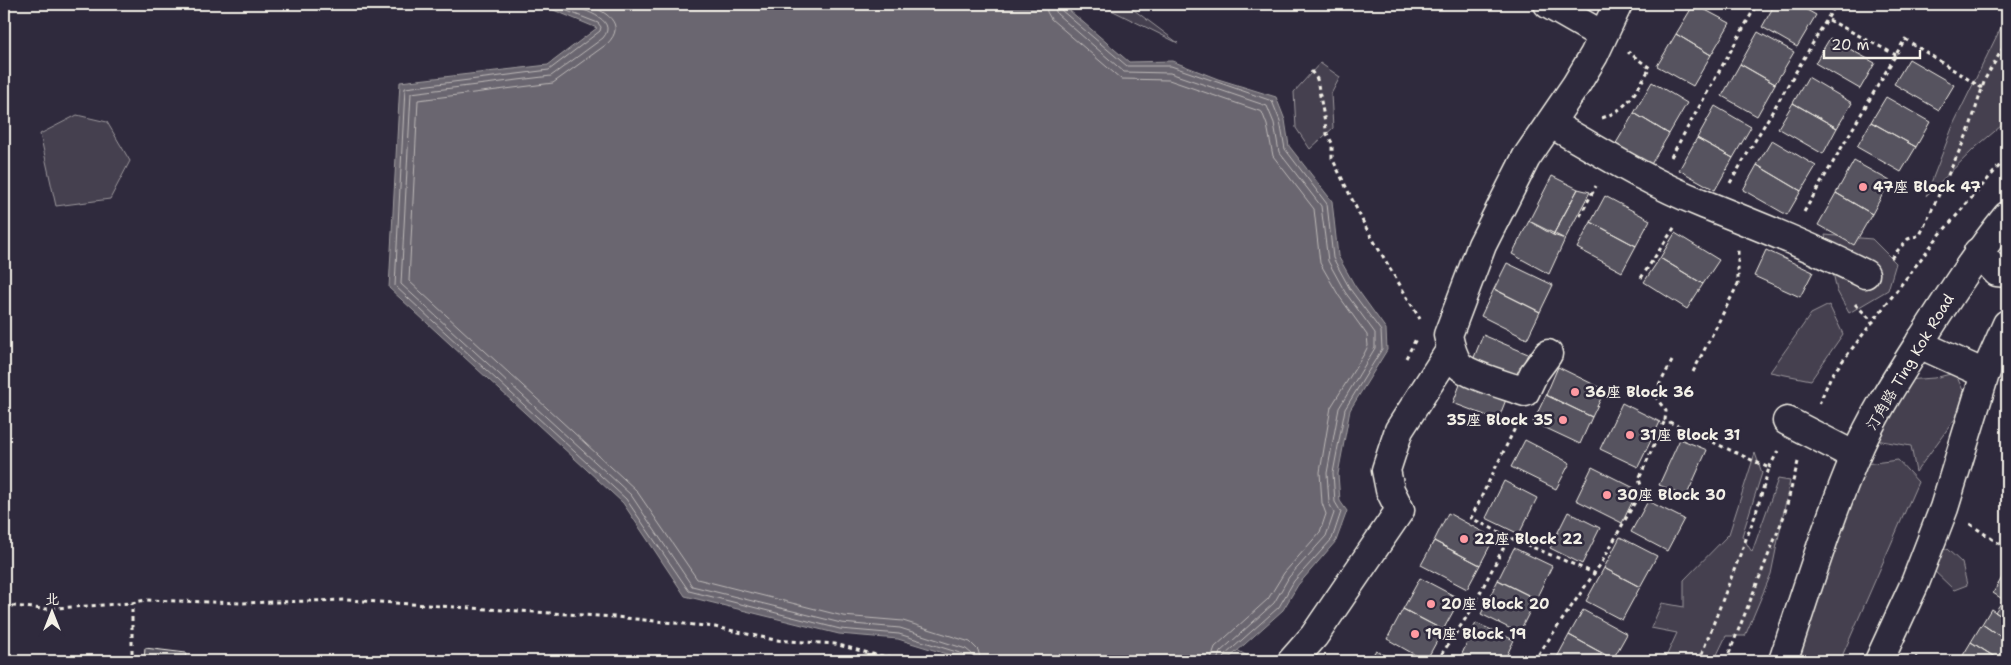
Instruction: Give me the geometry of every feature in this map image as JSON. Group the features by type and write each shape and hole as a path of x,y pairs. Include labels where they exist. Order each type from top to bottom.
{"main road":[{"path":"1548,4 1602,35"},
{"path":"1548,354 1534,373 1525,392 1470,372 1460,365 1451,349 1448,335 1482,245 1526,158 1576,85 1618,4"},
{"path":"1550,123 1611,159 1704,203 1824,253 1865,274"},
{"name":"汀角路 Ting Kok Road","path":"1783,661 1855,456 1887,394 1921,340 1978,252 2007,216"},
{"path":"1978,252 1997,272 2007,273"},
{"path":"1879,661 1915,584 1944,508 1985,374 2007,324"},
{"path":"1921,340 1930,349 1985,374"},
{"path":"1292,661 1314,636 1400,510 1390,490 1386,470 1399,430 1451,349"},
{"path":"1796,426 1855,456"}],"path":[{"path":"1657,181 1757,4"},
{"path":"1641,278 1704,203 1828,20 1836,4"},
{"path":"1828,20 1896,55"},
{"path":"1789,239 1905,39 1982,88"},
{"path":"1874,323 1853,301 1865,274 1874,278 1908,240 1920,235 1969,130 1982,88 2007,40"},
{"path":"1311,71 1317,79 1327,134 1332,143 1332,158 1365,226 1420,319 1422,329 1405,361"},
{"path":"1726,661 1784,516 1796,426 1937,238 2007,157"},
{"path":"1693,372 1738,284 1738,245"},
{"path":"1534,661 1594,573 1642,489 1639,479 1665,420 1666,411 1654,395 1672,362"},
{"path":"1525,392 1532,394 1472,518 1509,537 1594,573"},
{"path":"1665,420 1769,468 1755,516 1699,661"},
{"path":"1944,508 1990,535 2007,549"},
{"path":"1436,661 1470,612 1509,537"},
{"path":"4,605 43,609 132,603 145,600 240,603 346,600 512,609 715,627 775,640 836,644 876,655 920,661"},
{"path":"132,603 132,661"}],"shaded area":[{"path":"1099,4 1126,4 1178,43"},
{"path":"2007,15 2007,121 1976,147 1926,196 1954,123"},
{"path":"1320,63 1340,77 1331,94 1333,128 1310,149 1296,128 1294,92"},
{"path":"77,115 107,122 130,161 110,199 56,206 40,134"},
{"path":"1825,235 1872,239 1896,263 1888,290 1849,313 1837,291"},
{"path":"1829,305 1843,334 1811,380 1770,372 1811,314"},
{"path":"1955,373 1968,401 1916,472 1911,446 1864,438 1906,380 1934,378"},
{"path":"1755,453 1762,473 1742,536 1752,552 1778,479 1790,481 1771,574 1745,636 1726,636 1714,661 1664,661 1677,633 1651,628 1662,603 1684,607 1684,580 1729,534"},
{"path":"1898,460 1918,482 1840,661 1781,661 1865,464"},
{"path":"1931,549 1947,549 1962,563 1967,585 1954,590 1929,566"},
{"path":"1225,643 1249,657 1246,661 1211,661"}],"water":[{"path":"539,4 1062,4 1129,62 1172,61 1218,79 1276,97 1285,120 1289,146 1332,201 1338,256 1355,286 1386,329 1387,350 1350,410 1338,474 1340,501 1347,511 1336,541 1298,585 1283,610 1226,661 969,661 898,639 839,634 685,596 623,503 389,288 400,82 548,65 597,28"}],"building":[{"path":"1694,4 1730,23 1711,55 1676,34"},
{"path":"1775,4 1796,4 1816,15 1797,47 1762,27"},
{"path":"1758,32 1794,52 1775,84 1740,64"},
{"path":"1676,34 1711,55 1693,86 1657,66"},
{"path":"1830,38 1875,63 1860,89 1815,63"},
{"path":"1909,59 1954,85 1939,110 1894,84"},
{"path":"1740,64 1775,84 1757,116 1722,96"},
{"path":"1808,77 1852,103 1837,128 1793,103"},
{"path":"1652,82 1687,103 1669,134 1634,113"},
{"path":"1886,97 1930,122 1916,147 1871,122"},
{"path":"1793,103 1837,128 1823,154 1778,128"},
{"path":"1715,106 1751,127 1733,158 1697,138"},
{"path":"1634,113 1669,134 1650,166 1615,145"},
{"path":"1871,122 1916,147 1901,172 1857,147"},
{"path":"1697,138 1733,158 1715,190 1679,170"},
{"path":"1772,140 1816,166 1801,191 1757,165"},
{"name":"47座 Block 47","path":"1854,161 1890,181 1872,214 1836,193"},
{"path":"1757,165 1801,191 1787,215 1743,190"},
{"path":"1552,176 1578,189 1553,235 1529,221"},
{"path":"1578,189 1590,192 1565,239 1553,235"},
{"path":"1836,193 1872,214 1854,245 1818,225"},
{"path":"1605,196 1650,220 1636,246 1591,222"},
{"path":"1529,221 1565,239 1549,274 1512,254"},
{"path":"1591,222 1636,246 1622,272 1577,248"},
{"path":"1675,233 1719,260 1703,284 1660,258"},
{"path":"1766,250 1813,272 1800,297 1754,276"},
{"path":"1660,258 1703,284 1687,309 1644,282"},
{"path":"1507,263 1553,285 1540,312 1494,289"},
{"path":"1494,289 1540,312 1527,339 1481,316"},
{"path":"1483,335 1528,354 1515,381 1471,365"},
{"name":"36座 Block 36","path":"1558,367 1605,390 1592,417 1546,395"},
{"path":"1464,374 1509,392 1498,420 1453,403"},
{"name":"35座 Block 35","path":"1546,395 1592,417 1580,444 1533,422"},
{"name":"31座 Block 31","path":"1622,403 1660,422 1638,467 1600,449"},
{"path":"1680,439 1707,450 1686,497 1659,485"},
{"path":"1525,440 1570,463 1556,489 1511,467"},
{"name":"30座 Block 30","path":"1592,467 1638,490 1622,523 1576,500"},
{"path":"1504,481 1537,498 1519,534 1486,518"},
{"path":"1648,501 1684,519 1667,551 1631,532"},
{"path":"1568,512 1600,528 1582,564 1550,548"},
{"name":"22座 Block 22","path":"1448,513 1494,538 1480,565 1434,541"},
{"path":"1620,537 1657,556 1640,587 1604,568"},
{"path":"1434,541 1480,565 1467,589 1421,565"},
{"path":"1514,548 1552,566 1536,599 1498,580"},
{"path":"1604,568 1640,587 1622,620 1586,601"},
{"path":"2007,569 2007,602 1993,593"},
{"name":"20座 Block 20","path":"1420,578 1460,599 1443,630 1403,609"},
{"path":"1498,580 1536,599 1519,633 1481,614"},
{"path":"2003,600 2007,602 2007,620 1995,612"},
{"name":"19座 Block 19","path":"1403,609 1443,630 1426,661 1387,639"},
{"path":"1991,609 2007,620 2007,641 1982,624"},
{"path":"1583,610 1627,634 1613,659 1569,635"},
{"path":"1476,623 1514,640 1504,661 1472,661 1461,656"},
{"path":"1982,624 2007,641 2007,661 2001,661 1971,642"},
{"path":"1569,635 1613,659 1611,661 1555,661"},
{"path":"1971,642 2001,661 1969,661 1962,657"},
{"path":"145,648 186,653 185,661 144,661"},
{"path":"1376,650 1393,661 1369,661"},
{"path":"1461,656 1472,661 1458,661"}],"place":[{"name":"47座 Block 47","path":"1863,187"},
{"name":"36座 Block 36","path":"1575,392"},
{"name":"35座 Block 35","path":"1563,420"},
{"name":"31座 Block 31","path":"1630,435"},
{"name":"30座 Block 30","path":"1607,495"},
{"name":"22座 Block 22","path":"1464,539"},
{"name":"20座 Block 20","path":"1431,604"},
{"name":"19座 Block 19","path":"1415,634"}]}
